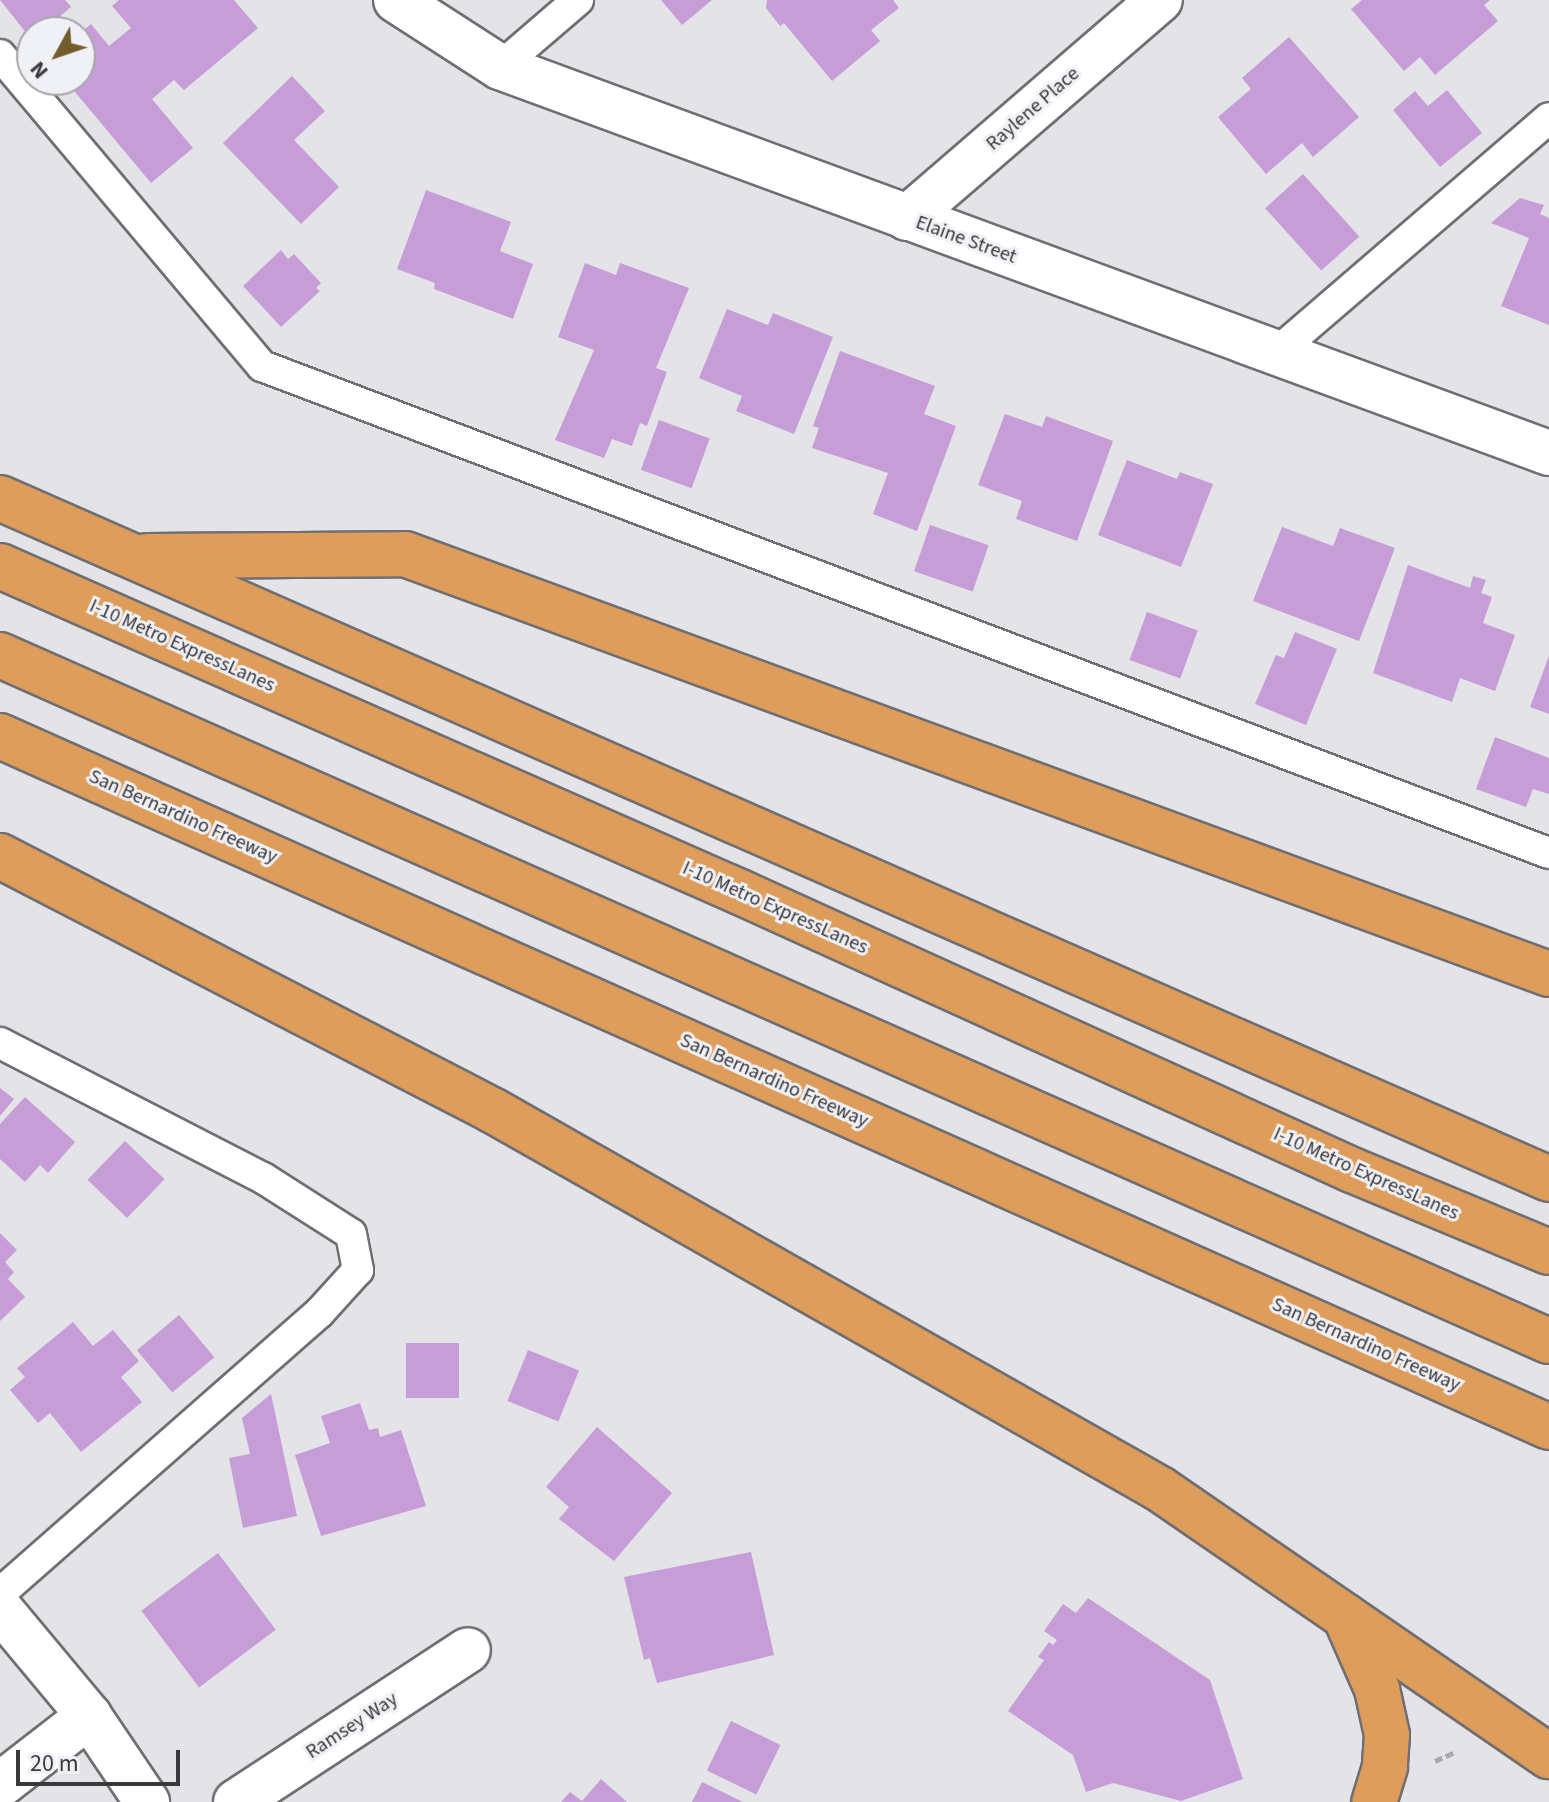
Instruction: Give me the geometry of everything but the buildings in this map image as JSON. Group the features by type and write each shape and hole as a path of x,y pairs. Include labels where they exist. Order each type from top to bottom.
{"highway":[{"path":"0,498 1549,1179"},
{"path":"133,556 405,554 1549,974"},
{"name":"I-10 Metro ExpressLanes","path":"0,566 740,892 1352,1170 1549,1252"},
{"path":"0,655 1549,1341"},
{"name":"San Bernardino Freeway","path":"0,736 1549,1427"},
{"path":"0,856 492,1110 1160,1489 1549,1756"},
{"path":"1345,1616 1377,1689 1387,1735 1385,1767 1374,1802"}],"street":[{"name":"Elaine Street","path":"396,0 500,67 1549,453"},
{"name":"Raylene Place","path":"907,218 1160,0"},
{"path":"0,1609 89,1716 147,1802"},
{"name":"Ramsey Way","path":"236,1802 468,1650"},
{"path":"0,1785 89,1716"}],"lane":[{"path":"500,67 578,0"},
{"path":"0,55 262,366 1549,853"},
{"path":"1276,353 1549,118"},
{"path":"0,1043 263,1178 351,1234 358,1270 319,1313 0,1593"}],"path":[{"path":"1429,1763 1468,1747"}]}
